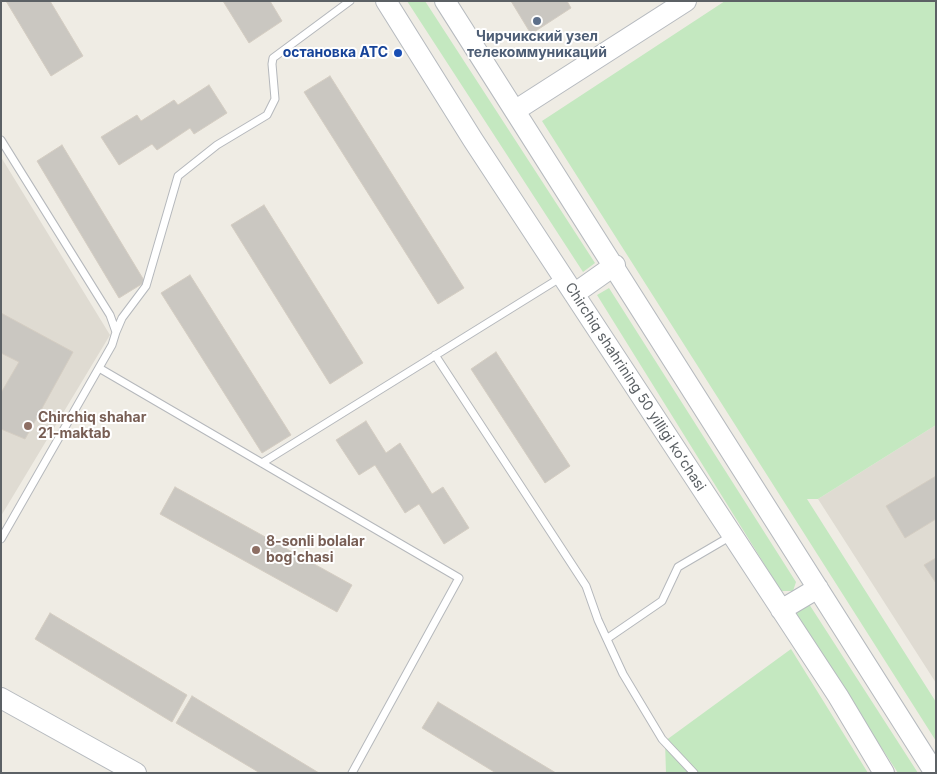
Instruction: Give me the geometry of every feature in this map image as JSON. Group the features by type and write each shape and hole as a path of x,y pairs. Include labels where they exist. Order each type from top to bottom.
{"main road":[{"name":"Chirchiq shahrining 50 yilligi koʻchasi","path":"386,1 562,276 781,610 884,773"},
{"path":"445,1 615,265 936,773"},
{"path":"516,110 686,1"},
{"path":"574,294 615,265"},
{"path":"781,610 818,588"},
{"path":"1,698 136,773"}],"lane":[{"path":"1,539 112,345 122,318 146,286 178,176 217,145 267,115 275,99 272,70 273,58 350,1"},
{"path":"1,140 110,315 116,332"},
{"path":"262,463 562,276"},
{"path":"435,355 586,586 623,674 662,739 694,773"},
{"path":"99,368 459,578 352,773"},
{"path":"608,638 662,601 678,567 732,536"}],"shaded area":[{"name":"Chirchiq shahar 21-maktab","path":"1,157 110,335 1,516"},
{"path":"936,425 936,683 818,499"}],"green space":[{"path":"407,1 425,1 595,263 583,272"},
{"path":"725,1 936,1 936,425 818,499 807,499 936,702 936,741 542,121"},
{"path":"609,288 796,582 793,591 781,591 597,295"},
{"path":"809,604 918,773 898,773 794,614"},
{"path":"791,649 868,773 666,773 665,741"}],"building":[{"path":"6,1 50,1 83,56 51,76"},
{"path":"223,1 270,1 282,21 249,43"},
{"name":"Чирчикский узел телекоммуникаций","path":"511,1 567,1 571,8 531,34"},
{"path":"330,76 464,288 438,304 304,92"},
{"path":"209,85 227,113 194,134 190,128 157,150 152,144 119,165 101,137 137,115 141,121 174,100 178,105"},
{"path":"62,145 145,282 119,298 37,161"},
{"path":"264,205 363,363 330,384 231,225"},
{"path":"190,275 291,435 262,453 161,293"},
{"path":"1,313 73,352 25,439 1,429 1,393 19,362 1,353"},
{"path":"496,352 570,466 545,483 471,369"},
{"path":"366,421 386,453 400,443 432,494 443,487 469,528 444,544 419,504 405,513 375,465 359,475 336,440"},
{"path":"936,476 936,519 905,538 886,506"},
{"path":"175,487 352,585 337,612 160,514"},
{"path":"936,558 936,583 924,565"},
{"path":"50,613 187,695 172,722 35,639"},
{"path":"192,696 319,773 260,773 176,723"},
{"path":"438,702 556,773 496,773 422,728"}],"place":[{"name":"Чирчикский узел телекоммуникаций","path":"537,21"},
{"name":"остановка АТС","path":"398,53"},
{"name":"Chirchiq shahar 21-maktab","path":"28,426"},
{"name":"8-sonli bolalar bog'chasi","path":"256,550"}]}
